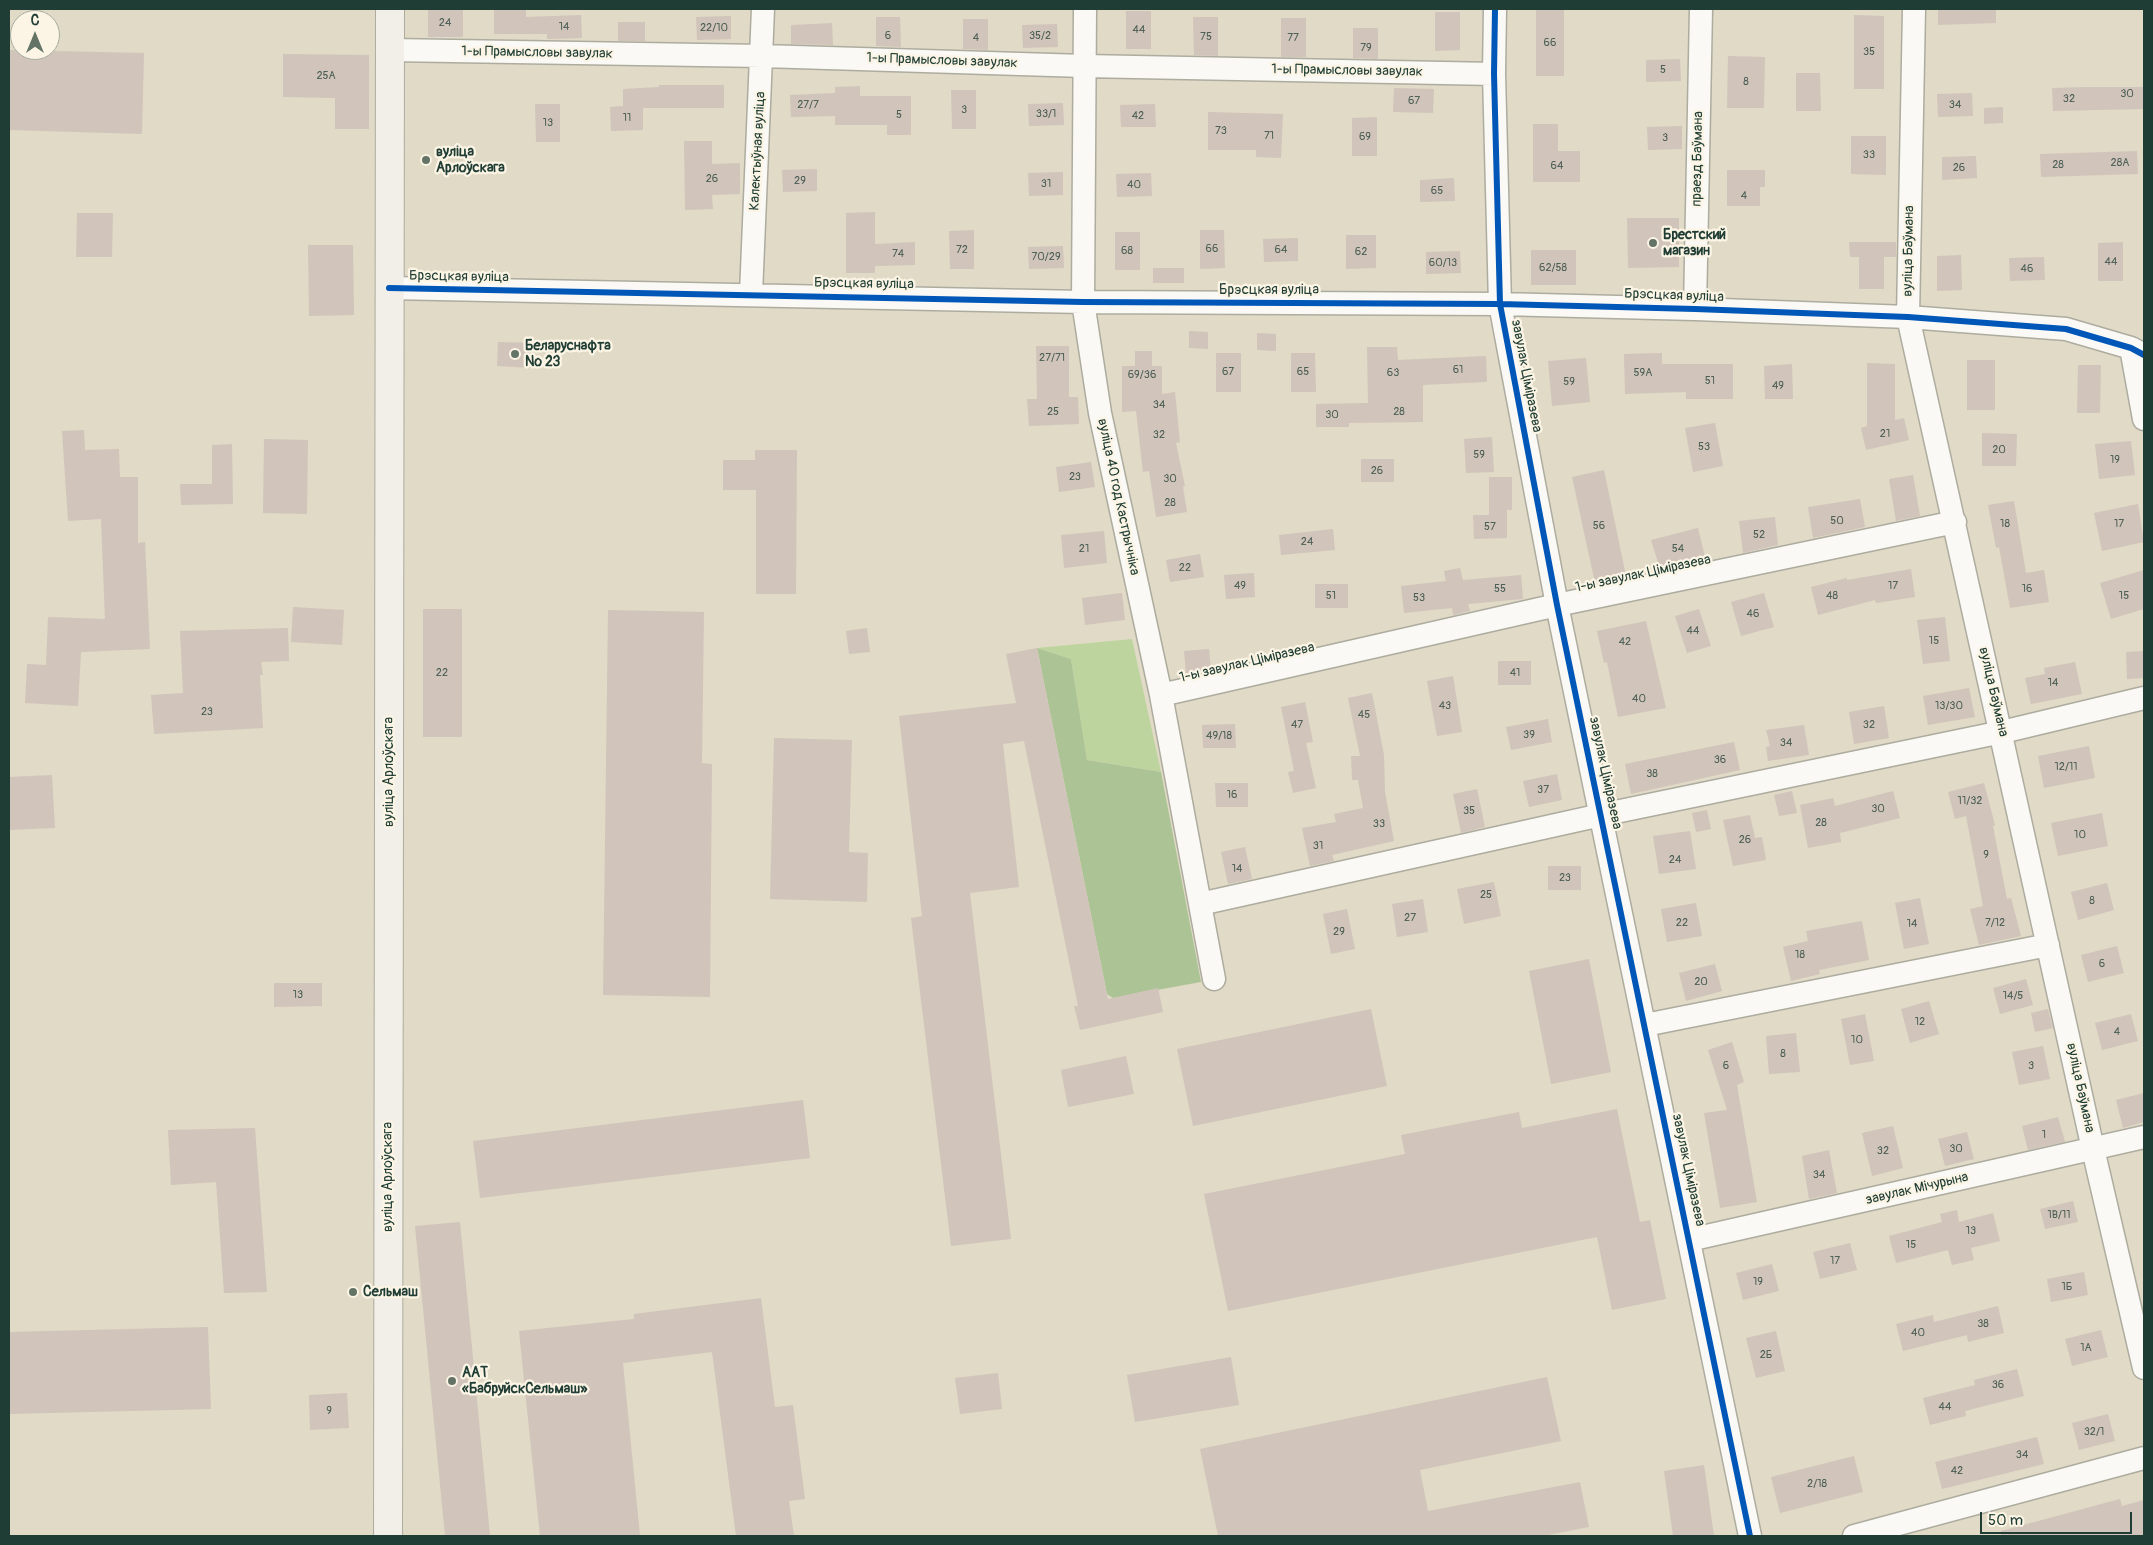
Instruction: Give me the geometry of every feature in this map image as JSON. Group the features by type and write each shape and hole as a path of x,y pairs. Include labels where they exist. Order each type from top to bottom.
{"street":[{"name":"вуліца Арлоўскага","path":"388,1536 390,9"},
{"name":"Калектыўная вуліца","path":"751,294 763,56 763,9"},
{"name":"вуліца 40 год Кастрычніка","path":"1085,9 1083,302 1100,413 1161,695 1214,979"},
{"name":"завулак Ціміразева","path":"1495,9 1494,74 1500,304 1557,605 1750,1536"},
{"name":"праезд Баўмана","path":"1695,308 1701,9"},
{"name":"вуліца Баўмана","path":"1914,9 1908,317 2144,1368"},
{"name":"1-ы Прамысловы завулак","path":"390,50 763,56 1084,66 1494,74"},
{"name":"Брэсцкая вуліца","path":"389,288 1083,302 1500,304 1695,308 1908,317 2066,329 2137,352"},
{"path":"2137,352 2144,419"},
{"name":"1-ы завулак Ціміразева","path":"1161,695 1557,605 1955,522"},
{"name":"завулак Ціміразева","path":"1200,904 1601,815 2002,732 2144,698"},
{"path":"1645,1025 2048,945"},
{"name":"завулак Мічурына","path":"1689,1240 2144,1137"},
{"path":"1854,1536 2144,1458"}],"green space":[{"path":"1132,639 1161,772 1087,760 1071,659 1037,648"},
{"path":"1037,648 1071,659 1087,760 1161,772 1201,982 1113,998 1107,994"}],"building":[{"path":"428,9 463,9 463,37 428,37"},
{"path":"494,9 526,9 526,17 581,15 582,38 547,39 547,34 494,34"},
{"path":"1938,9 1996,9 1996,23 1938,25"},
{"path":"1536,10 1564,10 1564,76 1536,76"},
{"path":"1126,11 1151,11 1151,49 1126,49"},
{"path":"1435,12 1460,12 1460,50 1435,51"},
{"path":"1854,15 1884,16 1884,89 1854,89"},
{"path":"731,16 731,39 697,40 696,17"},
{"path":"876,17 900,17 901,47 876,46"},
{"path":"1193,17 1218,17 1218,56 1194,55"},
{"path":"1281,18 1306,18 1306,57 1281,57"},
{"path":"963,19 988,19 988,50 963,49"},
{"path":"618,22 645,22 645,41 618,41"},
{"path":"832,23 833,45 791,44 791,25"},
{"path":"1057,24 1058,47 1023,48 1022,25"},
{"path":"1353,28 1378,28 1378,59 1353,58"},
{"path":"9,50 10,60 60,60 60,51 144,53 142,134 9,130"},
{"path":"283,54 369,55 369,129 335,129 335,98 283,97"},
{"path":"1728,56 1765,57 1764,108 1727,108"},
{"path":"1680,59 1681,81 1646,82 1646,60"},
{"path":"1796,73 1820,73 1821,111 1796,111"},
{"path":"659,85 724,85 724,108 643,108 643,130 611,131 610,107 623,106 623,89 659,87"},
{"path":"860,86 860,96 911,96 911,135 887,135 887,125 835,125 835,116 791,117 790,95 835,93 835,87"},
{"path":"2144,87 2144,109 2053,111 2052,88"},
{"path":"1394,88 1434,89 1433,113 1393,112"},
{"path":"951,90 976,90 976,129 952,129"},
{"path":"1972,93 1973,116 1938,117 1937,94"},
{"path":"1063,103 1064,125 1029,126 1028,104"},
{"path":"535,104 560,104 560,142 536,142"},
{"path":"1155,104 1156,127 1121,127 1120,105"},
{"path":"2003,107 2003,123 1984,124 1984,108"},
{"path":"1208,112 1283,114 1281,158 1256,157 1256,150 1208,150"},
{"path":"1377,117 1377,156 1352,156 1352,118"},
{"path":"1533,124 1558,124 1558,151 1580,151 1580,182 1533,182"},
{"path":"1682,126 1682,149 1648,150 1647,127"},
{"path":"1851,136 1886,136 1886,175 1851,174"},
{"path":"684,141 712,141 712,164 740,163 740,194 712,195 713,209 685,210"},
{"path":"2137,151 2138,174 2041,177 2040,154"},
{"path":"1976,156 1977,178 1942,180 1942,157"},
{"path":"817,169 817,191 783,192 782,170"},
{"path":"1727,170 1765,170 1765,187 1760,187 1760,206 1727,206"},
{"path":"1063,172 1063,195 1029,196 1028,173"},
{"path":"1151,173 1152,196 1117,197 1116,174"},
{"path":"1454,178 1455,201 1420,202 1420,180"},
{"path":"875,212 875,244 915,242 915,265 875,266 875,273 846,273 846,213"},
{"path":"77,213 113,213 112,257 76,257"},
{"name":"Брестский магазин","path":"1627,218 1679,218 1679,267 1628,268"},
{"path":"974,230 974,269 950,269 949,231"},
{"path":"1200,230 1224,230 1225,268 1200,269"},
{"path":"1115,232 1140,232 1140,270 1115,270"},
{"path":"1346,235 1376,235 1376,268 1346,269"},
{"path":"1298,238 1298,261 1264,262 1263,239"},
{"path":"1849,242 1896,242 1896,257 1884,257 1884,289 1859,289 1859,257 1850,257"},
{"path":"2123,242 2123,281 2098,281 2098,243"},
{"path":"308,245 353,245 354,315 309,316"},
{"path":"1063,246 1064,268 1029,269 1028,247"},
{"path":"1531,250 1576,250 1576,285 1531,285"},
{"path":"1460,251 1461,273 1426,274 1426,252"},
{"path":"1961,255 1962,290 1937,291 1937,256"},
{"path":"2044,257 2045,280 2010,281 2009,258"},
{"path":"1153,268 1184,268 1184,283 1153,283"},
{"path":"1189,331 1208,332 1208,349 1189,348"},
{"path":"1257,333 1276,334 1276,351 1257,350"},
{"path":"498,342 532,343 531,368 497,366"},
{"path":"1036,346 1069,346 1069,397 1078,397 1079,424 1029,426 1027,399 1037,399"},
{"path":"1367,347 1397,347 1398,360 1486,356 1487,382 1423,385 1423,422 1349,423 1349,427 1316,427 1316,404 1368,403"},
{"path":"1135,351 1152,351 1152,366 1162,366 1162,394 1175,392 1180,442 1176,443 1185,486 1183,487 1187,512 1156,517 1149,471 1143,472 1136,411 1122,412 1122,366 1135,366"},
{"path":"1216,353 1241,353 1241,392 1216,392"},
{"path":"1291,353 1315,353 1316,392 1291,392"},
{"path":"1662,353 1662,364 1733,364 1733,399 1686,399 1686,392 1625,394 1624,354"},
{"path":"1586,358 1590,402 1552,406 1548,361"},
{"path":"1967,360 1995,360 1995,410 1967,410"},
{"path":"1867,363 1895,364 1895,420 1904,418 1909,440 1866,450 1861,428 1867,426"},
{"path":"1792,364 1793,399 1765,399 1764,366"},
{"path":"2078,365 2101,365 2100,413 2077,413"},
{"path":"1715,423 1723,466 1693,472 1685,428"},
{"path":"84,430 85,450 119,449 120,477 138,477 138,543 145,542 150,649 81,652 78,706 25,703 27,664 46,665 48,617 105,619 101,519 68,521 62,431"},
{"path":"1982,433 2017,434 2016,466 1982,466"},
{"path":"1492,437 1494,472 1466,473 1464,439"},
{"path":"264,439 308,440 307,514 263,513"},
{"path":"2131,441 2135,475 2099,479 2095,444"},
{"path":"232,444 233,504 181,505 180,484 212,484 212,445"},
{"path":"755,450 797,450 796,594 756,594 756,490 723,490 723,460 755,460"},
{"path":"1361,459 1394,459 1394,482 1361,482"},
{"path":"1091,462 1095,487 1059,492 1056,467"},
{"path":"1604,470 1626,576 1595,583 1572,477"},
{"path":"1913,475 1920,516 1896,521 1889,479"},
{"path":"1489,477 1512,477 1512,510 1507,510 1507,538 1474,539 1473,515 1489,515"},
{"path":"1860,499 1865,527 1813,538 1808,507"},
{"path":"2014,501 2026,573 2044,570 2049,602 2010,608 1999,547 1996,548 1988,505"},
{"path":"2138,504 2144,542 2102,551 2094,513"},
{"path":"1775,517 1778,545 1743,553 1739,521"},
{"path":"1698,528 1705,557 1660,569 1651,540"},
{"path":"1333,529 1335,550 1281,555 1279,535"},
{"path":"1104,531 1107,563 1064,568 1061,535"},
{"path":"1200,554 1204,577 1170,582 1166,560"},
{"path":"1460,568 1463,580 1521,575 1523,599 1468,604 1470,611 1453,615 1452,608 1404,613 1401,586 1446,581 1444,571"},
{"path":"1911,569 1915,597 1876,603 1875,600 1818,615 1811,587 1847,578 1847,580"},
{"path":"2144,570 2144,609 2111,619 2100,583"},
{"path":"1254,573 1255,597 1226,599 1224,575"},
{"path":"1315,584 1348,584 1348,608 1315,608"},
{"path":"1122,593 1125,620 1085,625 1082,598"},
{"path":"1764,593 1774,627 1741,636 1731,602"},
{"path":"293,607 344,610 342,645 291,642"},
{"path":"423,609 462,609 462,737 423,737"},
{"path":"1699,609 1711,646 1687,653 1675,616"},
{"path":"608,610 704,612 702,763 712,764 710,997 603,995"},
{"path":"1945,617 1950,661 1923,664 1917,620"},
{"path":"1646,621 1666,708 1618,717 1607,662 1604,663 1597,631"},
{"path":"288,628 289,661 261,662 263,675 260,675 263,728 154,734 151,695 183,693 180,631"},
{"path":"867,628 870,652 849,654 846,631"},
{"path":"1037,648 1108,999 1158,988 1163,1012 1080,1030 1074,1006 1078,1006 1024,741 1003,744 1019,887 970,893 1011,1239 951,1246 911,918 922,916 899,716 1016,703 1006,654"},
{"path":"1209,649 1211,670 1186,674 1184,651"},
{"path":"2144,651 2144,678 2127,679 2126,652"},
{"path":"1498,661 1531,661 1531,685 1498,685"},
{"path":"2075,662 2082,694 2031,704 2025,678 2045,674 2044,668"},
{"path":"1453,676 1462,732 1437,736 1427,681"},
{"path":"1969,688 1975,717 1928,725 1923,696"},
{"path":"1372,693 1384,755 1385,792 1394,841 1332,855 1334,861 1310,866 1302,828 1336,822 1334,814 1363,808 1358,780 1352,780 1351,756 1360,756 1348,698"},
{"path":"1305,702 1313,742 1306,743 1316,788 1293,793 1288,772 1294,771 1281,707"},
{"path":"1884,706 1889,738 1854,744 1849,712"},
{"path":"1548,719 1552,742 1511,750 1506,727"},
{"path":"1235,724 1236,748 1203,748 1202,725"},
{"path":"1804,725 1809,755 1768,761 1766,747 1770,746 1766,730"},
{"path":"774,738 852,740 849,852 868,853 867,902 770,899"},
{"path":"1734,742 1740,770 1631,794 1625,764"},
{"path":"2089,746 2095,778 2044,788 2038,756"},
{"path":"1557,774 1562,800 1529,807 1523,781"},
{"path":"52,775 55,828 9,830 9,777"},
{"path":"1215,783 1248,783 1248,807 1216,807"},
{"path":"1984,783 1995,825 1993,826 2007,899 2011,898 2021,936 1979,945 1970,909 1983,906 1966,816 1955,819 1948,792"},
{"path":"1477,789 1485,827 1461,833 1453,794"},
{"path":"1792,791 1797,813 1779,816 1774,795"},
{"path":"1893,791 1900,818 1840,833 1841,842 1808,848 1800,805 1833,798 1835,806"},
{"path":"1707,810 1711,829 1696,832 1692,813"},
{"path":"2102,813 2108,846 2058,856 2051,823"},
{"path":"1750,815 1755,838 1762,837 1766,860 1733,866 1723,820"},
{"path":"1690,831 1696,869 1659,874 1653,836"},
{"path":"1245,847 1252,879 1228,884 1221,852"},
{"path":"1548,866 1581,866 1581,890 1548,890"},
{"path":"1494,882 1501,916 1464,924 1457,889"},
{"path":"2107,883 2114,910 2078,920 2071,892"},
{"path":"1920,898 1929,944 1904,949 1895,903"},
{"path":"1423,899 1428,932 1397,937 1392,904"},
{"path":"1696,903 1702,936 1667,942 1661,909"},
{"path":"1347,909 1355,949 1331,954 1323,914"},
{"path":"1862,921 1869,960 1819,970 1820,974 1791,981 1783,947 1808,941 1806,931"},
{"path":"2117,946 2124,973 2088,982 2081,955"},
{"path":"1589,959 1611,1072 1551,1084 1529,971"},
{"path":"1715,964 1722,991 1686,1001 1679,973"},
{"path":"2026,979 2033,1005 2000,1014 1993,988"},
{"path":"274,983 322,983 322,1006 274,1007"},
{"path":"1929,1001 1939,1034 1910,1043 1901,1009"},
{"path":"1371,1009 1387,1086 1193,1126 1177,1049"},
{"path":"2048,1009 2053,1028 2035,1032 2031,1013"},
{"path":"1865,1014 1874,1061 1850,1065 1841,1019"},
{"path":"2131,1014 2138,1041 2102,1050 2095,1023"},
{"path":"1796,1033 1800,1072 1769,1074 1766,1036"},
{"path":"1732,1042 1744,1082 1737,1085 1757,1202 1720,1208 1704,1113 1727,1110 1708,1050"},
{"path":"2043,1046 2050,1079 2019,1085 2012,1052"},
{"path":"1126,1056 1134,1094 1068,1107 1061,1070"},
{"path":"2144,1093 2144,1122 2123,1128 2116,1100"},
{"path":"803,1100 810,1158 480,1198 473,1141"},
{"path":"1617,1109 1640,1222 1650,1220 1666,1299 1612,1310 1597,1237 1228,1311 1204,1194 1405,1154 1401,1135 1519,1112 1522,1128"},
{"path":"2058,1117 2065,1142 2028,1150 2022,1126"},
{"path":"1893,1126 1903,1168 1872,1176 1862,1133"},
{"path":"255,1128 267,1292 224,1293 216,1182 171,1185 168,1130"},
{"path":"1967,1132 1974,1159 1945,1166 1938,1139"},
{"path":"1829,1150 1837,1193 1809,1199 1802,1156"},
{"path":"2073,1201 2078,1222 2045,1229 2040,1209"},
{"path":"1957,1210 1959,1222 1993,1213 2000,1241 1971,1248 1974,1260 1952,1265 1948,1250 1896,1263 1889,1236 1942,1222 1940,1214"},
{"name":"ААТ «БабруйскСельмаш»","path":"460,1222 490,1536 445,1536 415,1226"},
{"path":"1850,1243 1857,1270 1820,1279 1813,1252"},
{"path":"1772,1264 1779,1291 1743,1300 1736,1273"},
{"path":"2084,1272 2088,1295 2051,1302 2047,1279"},
{"path":"761,1298 775,1407 793,1405 805,1499 789,1501 794,1536 736,1536 712,1352 623,1363 640,1536 540,1536 519,1331 634,1319 634,1314"},
{"path":"1998,1306 2004,1333 1968,1342 1967,1335 1903,1351 1896,1324 1933,1315 1934,1322"},
{"path":"208,1327 211,1409 9,1414 9,1332"},
{"path":"2101,1330 2108,1357 2072,1366 2065,1339"},
{"path":"1776,1331 1785,1371 1756,1378 1746,1338"},
{"path":"1231,1357 1239,1405 1135,1422 1127,1375"},
{"path":"2017,1369 2024,1396 1965,1411 1966,1416 1930,1425 1923,1398 1975,1385 1974,1380"},
{"path":"998,1373 1002,1409 960,1414 955,1378"},
{"path":"1547,1377 1561,1441 1420,1470 1428,1511 1580,1482 1589,1527 1543,1536 1218,1536 1200,1449"},
{"path":"347,1393 349,1428 310,1430 309,1395"},
{"path":"2108,1414 2115,1441 2079,1450 2072,1423"},
{"path":"2037,1437 2044,1464 1942,1489 1935,1462"},
{"path":"1854,1456 1863,1492 1780,1513 1771,1477"},
{"path":"1704,1465 1714,1536 1673,1536 1664,1471"},
{"path":"2120,1499 2122,1506 2144,1500 2144,1536 2001,1536 2001,1531"}],"cycle path":[{"path":"1495,9 1494,74 1500,304 1557,605 1750,1536"},
{"path":"389,288 1083,302 1500,304 1908,317 2066,329 2131,348 2144,355"}],"place":[{"name":"вуліца Арлоўскага","path":"426,160"},
{"name":"Брестский магазин","path":"1653,243"},
{"name":"Беларуснафта № 23","path":"515,354"},
{"name":"Сельмаш","path":"353,1292"},
{"name":"ААТ «БабруйскСельмаш»","path":"452,1381"}]}
